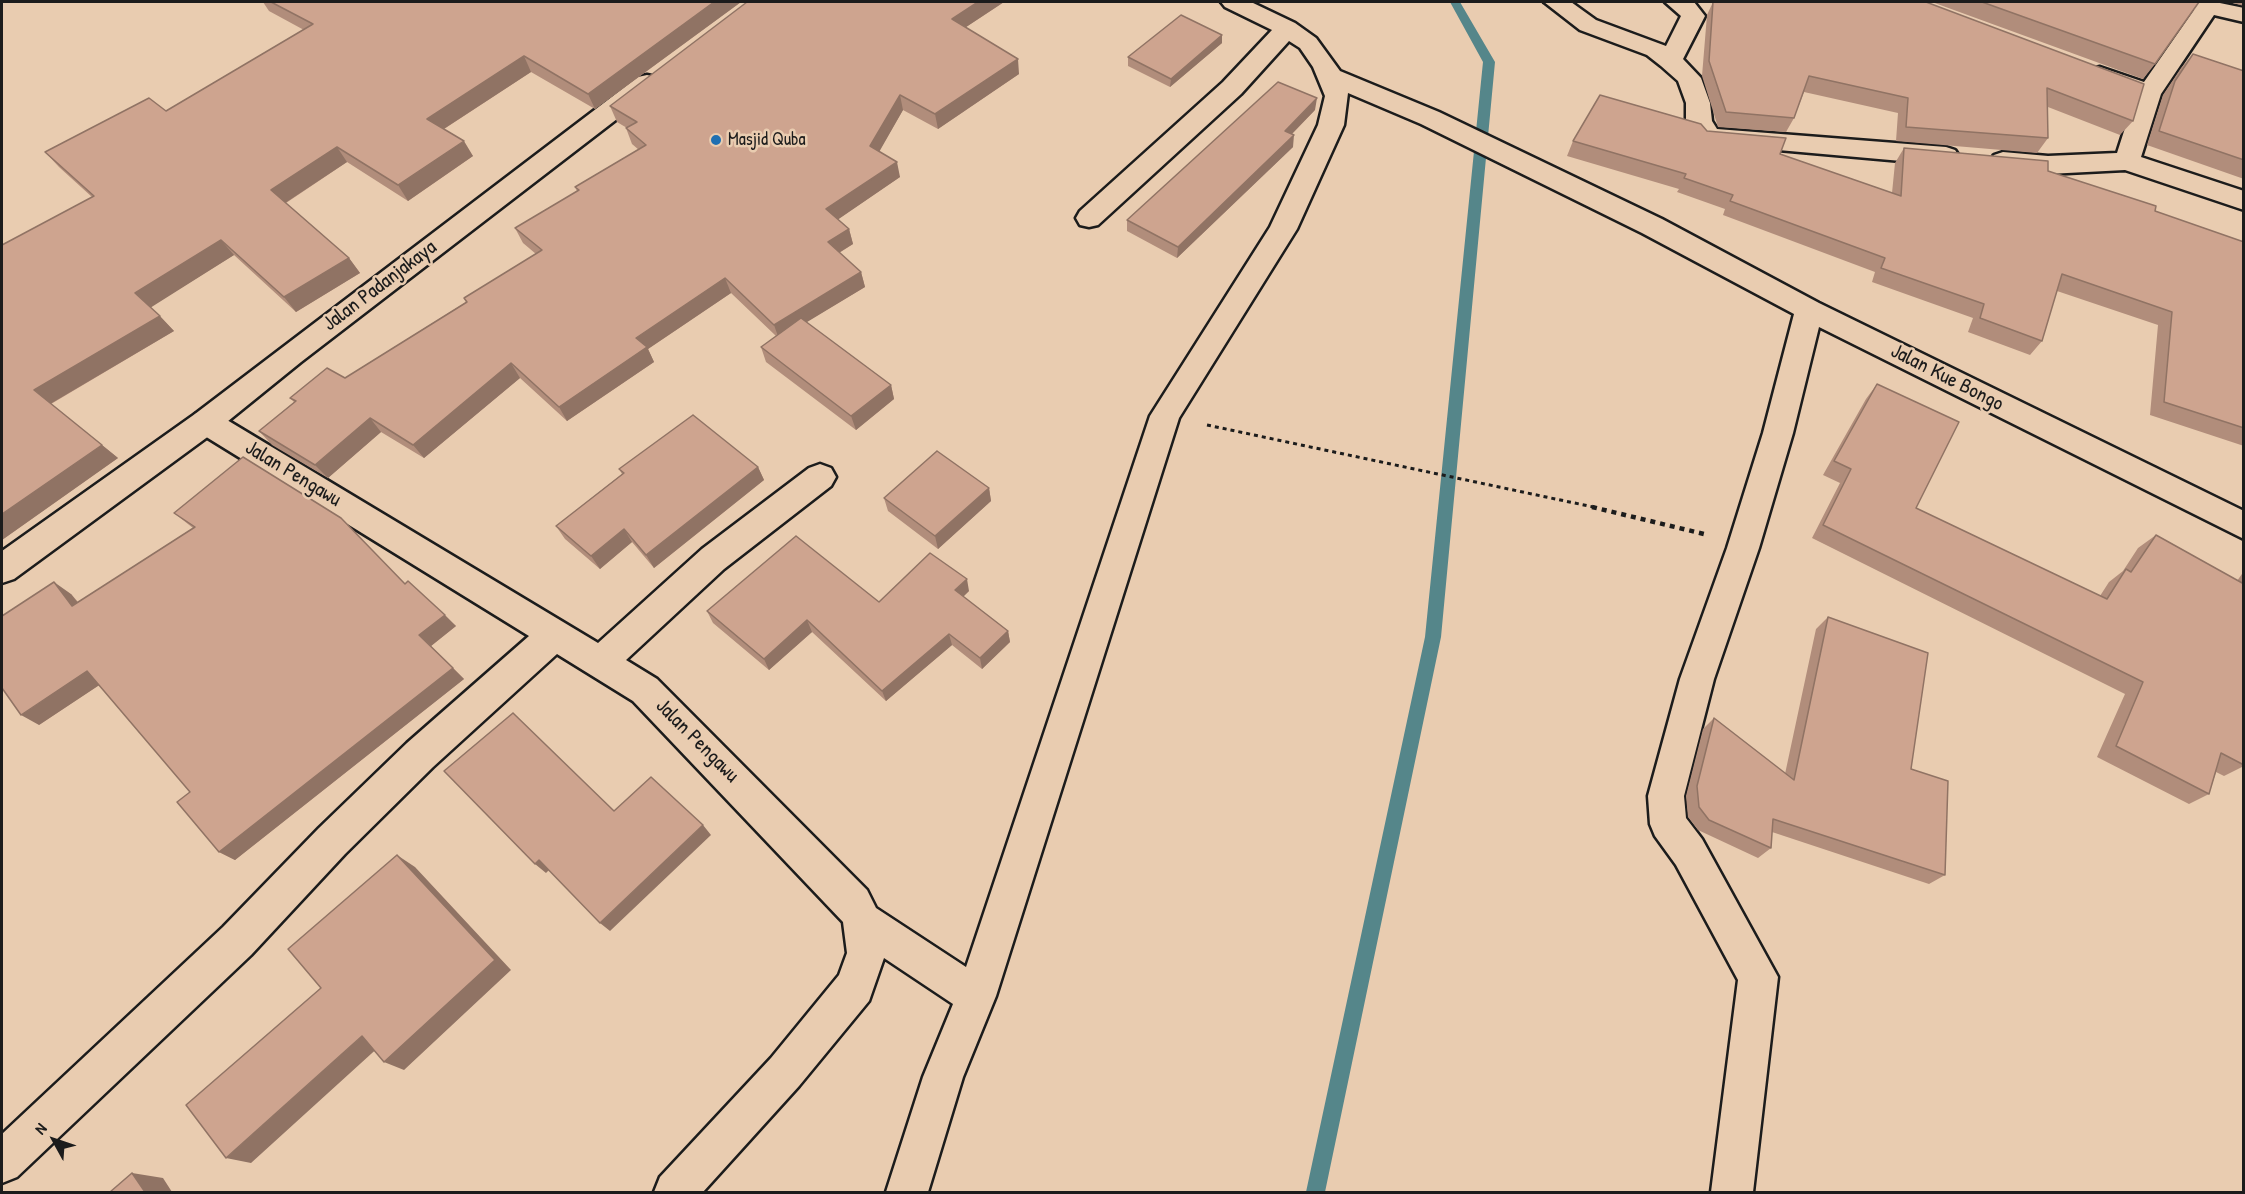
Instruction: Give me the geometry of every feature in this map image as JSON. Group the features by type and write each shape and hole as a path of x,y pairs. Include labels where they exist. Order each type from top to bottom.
{"street":[{"path":"907,1192 943,1077 976,996 1165,416 1283,229 1331,125 1337,96 1332,77 1308,43 1287,28 1233,2"},
{"path":"1556,2 1588,25 1656,50 1670,61 1689,78 1698,103 1699,121 1710,137 2048,165 2127,161 2244,201"},
{"path":"1670,61 1693,16 1685,5 1677,2"},
{"path":"2127,161 2149,93 2201,4 2244,15"},
{"path":"1089,218 1232,88 1287,28"},
{"path":"2083,68 2149,93"},
{"name":"Jalan Padanjakaya","path":"2,569 206,422 291,354 665,70"},
{"name":"Jalan Kue Bongo","path":"1332,77 1430,118 1652,226 1809,310 2244,526"},
{"path":"1732,1192 1758,977 1694,861 1668,824 1666,796 1678,740 1743,548 1778,433 1809,310"},
{"name":"Jalan Pengawu","path":"206,422 645,690 680,723 854,903 862,921 866,953 855,987 785,1072 675,1192"},
{"path":"601,662 713,559 820,477"},
{"path":"2,1162 237,941 332,841 420,755 555,634"},
{"path":"862,921 976,996"}],"path":[{"path":"1165,416 1532,492 1703,534 1743,548"}],"building":[{"path":"271,2 714,2 588,94 524,56 427,119 464,141 398,185 337,147 271,190 349,258 284,297 221,240 135,293 160,316 34,390 102,445 2,514 2,245 94,196 45,152 149,98 166,111 313,24"},
{"path":"747,2 978,2 952,19 1018,59 935,114 900,95 870,146 897,162 826,209 849,229 828,242 861,272 774,325 725,278 636,338 647,347 559,407 511,363 413,445 370,418 315,465 259,431 296,401 290,398 327,368 345,378 467,302 464,298 542,250 515,228 579,190 575,187 646,145 626,128 637,122 610,106"},
{"path":"1713,2 1926,2 2144,84 2133,121 2047,88 2048,138 1906,127 1908,98 1809,76 1794,118 1726,112 1709,61"},
{"path":"1982,2 2199,2 2155,64"},
{"path":"1181,15 1222,35 1171,79 1128,57"},
{"path":"2193,54 2244,71 2244,160 2159,131 2175,81"},
{"path":"1278,82 1317,98 1285,131 1294,135 1178,247 1127,220"},
{"path":"1600,95 1701,124 1707,131 1786,138 1780,154 1901,196 1904,148 2048,161 2048,171 2156,206 2155,211 2244,242 2244,428 2164,402 2172,312 2062,274 2042,341 1980,318 1984,304 1881,268 1885,258 1730,201 1733,195 1684,178 1686,174 1573,141"},
{"path":"801,318 891,385 851,416 761,347"},
{"path":"1877,384 1959,422 1916,508 2107,599 2126,569 2131,572 2156,535 2244,584 2244,765 2221,753 2209,794 2116,746 2143,682 1823,525 1851,469 1834,461"},
{"path":"693,415 758,467 646,555 624,529 591,556 556,526 624,473 619,469"},
{"path":"937,451 989,488 935,536 884,498"},
{"path":"243,457 341,518 405,584 408,581 445,615 419,635 453,668 219,852 177,802 190,792 87,671 21,715 2,688 2,616 54,582 72,606 195,527 174,513"},
{"path":"796,536 879,602 930,553 967,579 955,590 1008,631 980,658 949,634 882,691 807,620 764,659 707,611"},
{"path":"1828,617 1928,653 1911,769 1948,781 1945,875 1773,819 1771,848 1709,820 1699,807 1697,786 1714,718 1794,780"},
{"path":"513,713 614,811 651,777 703,825 600,923 539,860 535,864 444,771"},
{"path":"397,855 495,960 384,1062 362,1036 226,1158 186,1105 321,988 288,949"},
{"path":"132,1173 145,1192 110,1192"}],"waterway":[{"path":"1315,1192 1433,637 1489,62 1455,2"}],"place":[{"name":"Masjid Quba","path":"716,140"}]}
